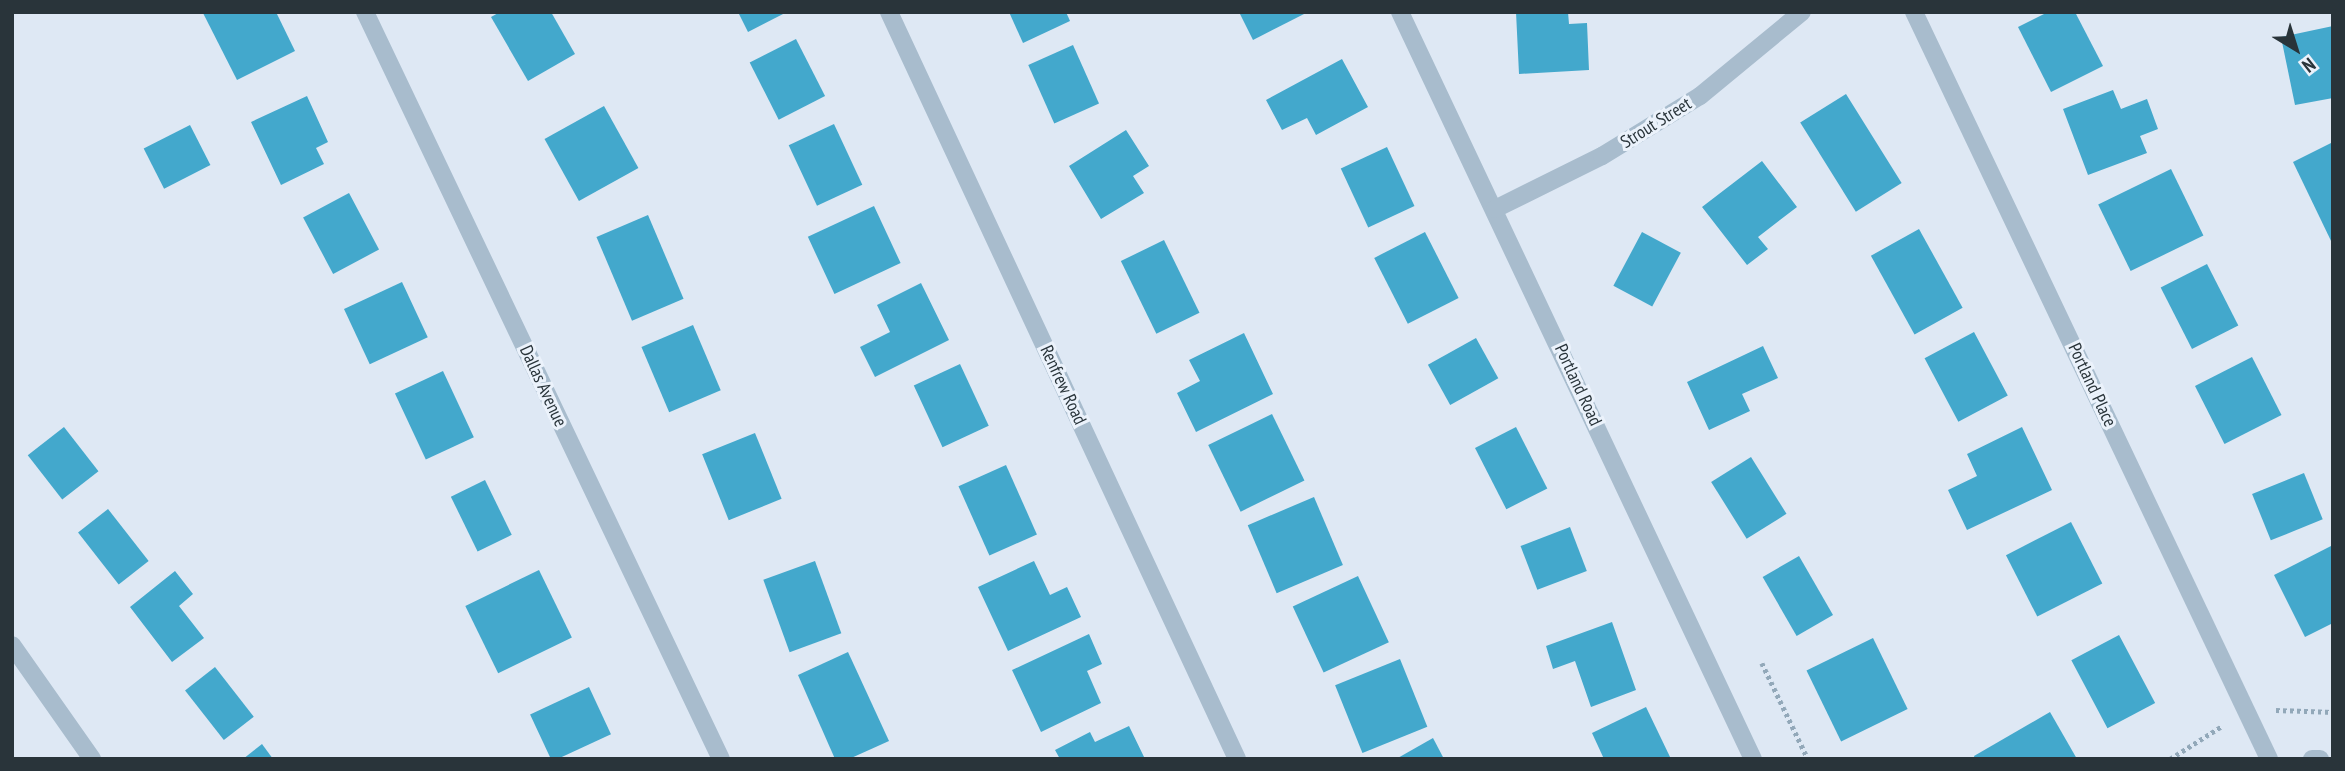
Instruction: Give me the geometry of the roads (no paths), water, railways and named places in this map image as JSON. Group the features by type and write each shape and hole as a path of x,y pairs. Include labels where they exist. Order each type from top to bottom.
{"street":[{"name":"Dallas Avenue","path":"365,12 721,759"},
{"name":"Renfrew Road","path":"888,12 1237,759"},
{"name":"Portland Road","path":"1400,12 1753,759"},
{"name":"Strout Street","path":"1495,209 1602,156 1700,96 1802,12"},
{"name":"Portland Place","path":"1914,12 2269,759"},
{"path":"12,645 92,759"},
{"path":"2312,759 2320,759"}]}
